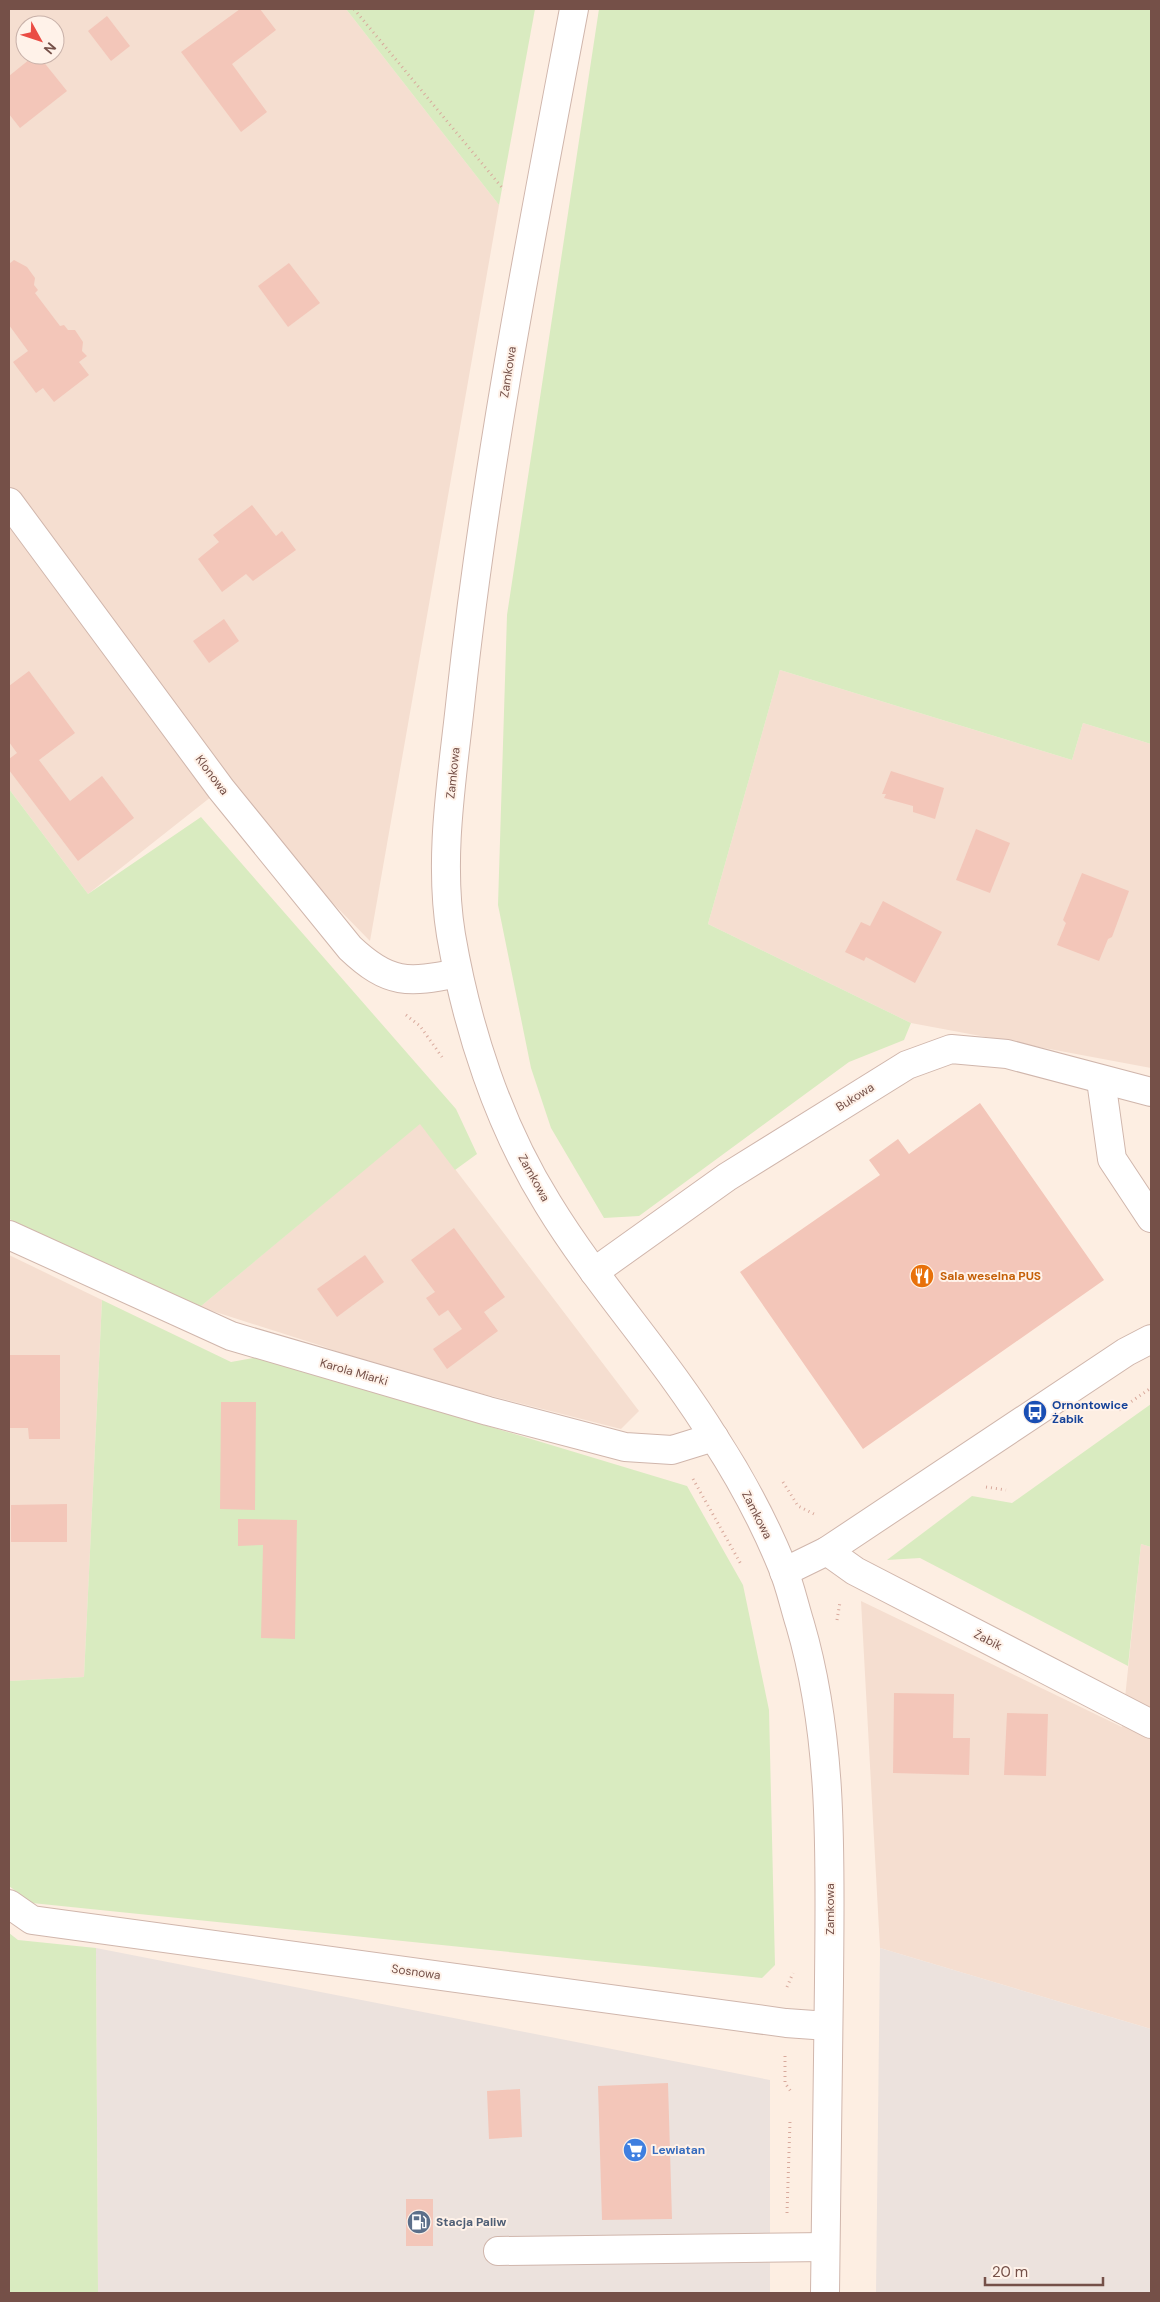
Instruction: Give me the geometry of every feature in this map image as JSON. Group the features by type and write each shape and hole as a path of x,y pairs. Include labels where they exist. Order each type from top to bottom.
{"street":[{"name":"Zamkowa","path":"574,9 533,225 472,599 448,816 446,877 450,928 458,973 485,1070 515,1144 548,1204 594,1272 714,1437 757,1512 784,1572 806,1646 821,1720 829,1826 825,2293"},
{"name":"Klonowa","path":"9,502 221,788 350,948 370,966 395,978 420,981 458,973"},
{"name":"Bukowa","path":"594,1272 727,1178 907,1065 951,1049 1008,1054 1151,1092"},
{"path":"1101,1080 1112,1159 1151,1218"},
{"name":"Karola Miarki","path":"9,1235 231,1336 488,1411 624,1447 672,1450 714,1437"},
{"path":"784,1572 827,1551 1126,1352 1151,1339"},
{"name":"Żabik","path":"827,1551 855,1571 1151,1724"},
{"name":"Sosnowa","path":"9,1904 32,1920 786,2022 828,2026"},
{"path":"498,2251 825,2248"}],"path":[{"path":"354,9 533,225"},
{"path":"399,1010 420,1026 439,1051 446,1065"},
{"path":"1119,1410 1151,1388"},
{"path":"672,1450 692,1478 745,1571"},
{"path":"978,1485 1006,1490"},
{"path":"838,1628 836,1619 841,1593 855,1571"},
{"path":"791,2103 792,2094 785,2083 787,1984 795,1970"},
{"path":"787,2247 787,2163 791,2113"}],"shaded area":[{"path":"9,9 346,9 499,205 370,941 221,789 88,894 9,789"},
{"path":"780,670 1072,760 1083,723 1151,744 1151,1068 911,1023 708,924"},
{"path":"420,1123 639,1411 621,1429 381,1368 322,1346 200,1307"},
{"path":"9,1255 102,1300 84,1677 9,1681"},
{"path":"1141,1544 1151,1547 1151,2029 880,1948 861,1601 1122,1727"},
{"path":"96,1948 770,2080 770,2293 98,2293"},
{"path":"880,1948 1151,2029 1151,2293 876,2293"}],"green space":[{"path":"346,9 535,9 499,205"},
{"path":"599,9 1151,9 1151,744 1083,723 1072,760 780,670 708,924 911,1023 904,1040 849,1062 639,1216 604,1218 551,1128 531,1068 498,905 507,615"},
{"path":"9,789 88,894 201,817 456,1109 477,1154 455,1170 420,1124 200,1307 9,1219"},
{"path":"102,1300 231,1362 259,1357 687,1486 743,1585 769,1710 775,1965 762,1978 32,1903 9,1886 9,1681 84,1677"},
{"path":"1151,1404 1151,1547 1141,1544 1128,1666 920,1558 887,1560 972,1496 1012,1503"},
{"path":"9,1933 18,1940 96,1948 98,2293 9,2293"}],"building":[{"path":"240,9 260,9 276,30 232,64 267,112 241,132 181,52"},
{"path":"107,16 130,46 111,61 88,31"},
{"path":"23,65 46,65 67,91 20,128 9,114 9,76"},
{"path":"14,260 27,267 35,278 34,285 38,290 35,293 60,326 64,325 68,330 75,330 83,342 82,351 87,356 79,362 89,375 54,402 43,388 36,393 13,362 28,351 9,325 9,264"},
{"path":"289,263 320,303 288,327 258,286"},
{"path":"252,505 276,536 282,531 296,550 253,581 246,574 222,592 198,559 219,542 213,535"},
{"path":"224,619 239,641 209,663 193,641"},
{"path":"29,671 75,733 39,760 70,801 102,776 134,818 78,861 9,770 9,759 17,753 9,742 9,686"},
{"path":"891,771 944,788 935,819 913,812 913,806 884,798 886,794 882,794"},
{"path":"976,829 1010,843 990,893 956,880"},
{"path":"1082,873 1129,891 1112,937 1108,939 1099,961 1057,945 1066,923 1063,920"},
{"path":"883,901 942,932 915,983 866,957 864,961 845,952 861,922 870,926"},
{"name":"Sala weselna PUS","path":"980,1103 1104,1280 863,1449 740,1272 880,1175 869,1160 898,1139 909,1154"},
{"path":"454,1228 505,1297 484,1312 498,1331 447,1369 433,1349 462,1329 448,1310 439,1316 426,1298 435,1292 411,1260"},
{"path":"365,1255 384,1282 337,1317 317,1289"},
{"path":"9,1355 60,1355 60,1439 29,1439 28,1428 9,1428"},
{"path":"221,1402 256,1402 255,1510 220,1509"},
{"path":"67,1504 67,1542 11,1542 11,1505"},
{"path":"238,1519 297,1520 295,1639 261,1638 263,1545 238,1546"},
{"path":"894,1693 954,1694 953,1738 970,1738 969,1775 893,1773"},
{"path":"1007,1713 1048,1714 1046,1776 1004,1775"},
{"name":"Lewiatan","path":"668,2083 672,2219 602,2220 598,2086"},
{"path":"520,2089 522,2137 489,2139 487,2091"},
{"name":"Stacja Paliw","path":"406,2199 433,2199 433,2246 406,2246"}],"place":[{"name":"Sala weselna PUS","path":"922,1276"},
{"name":"Ornontowice Żabik","path":"1035,1412"},
{"name":"Lewiatan","path":"635,2150"},
{"name":"Stacja Paliw","path":"419,2222"}]}
